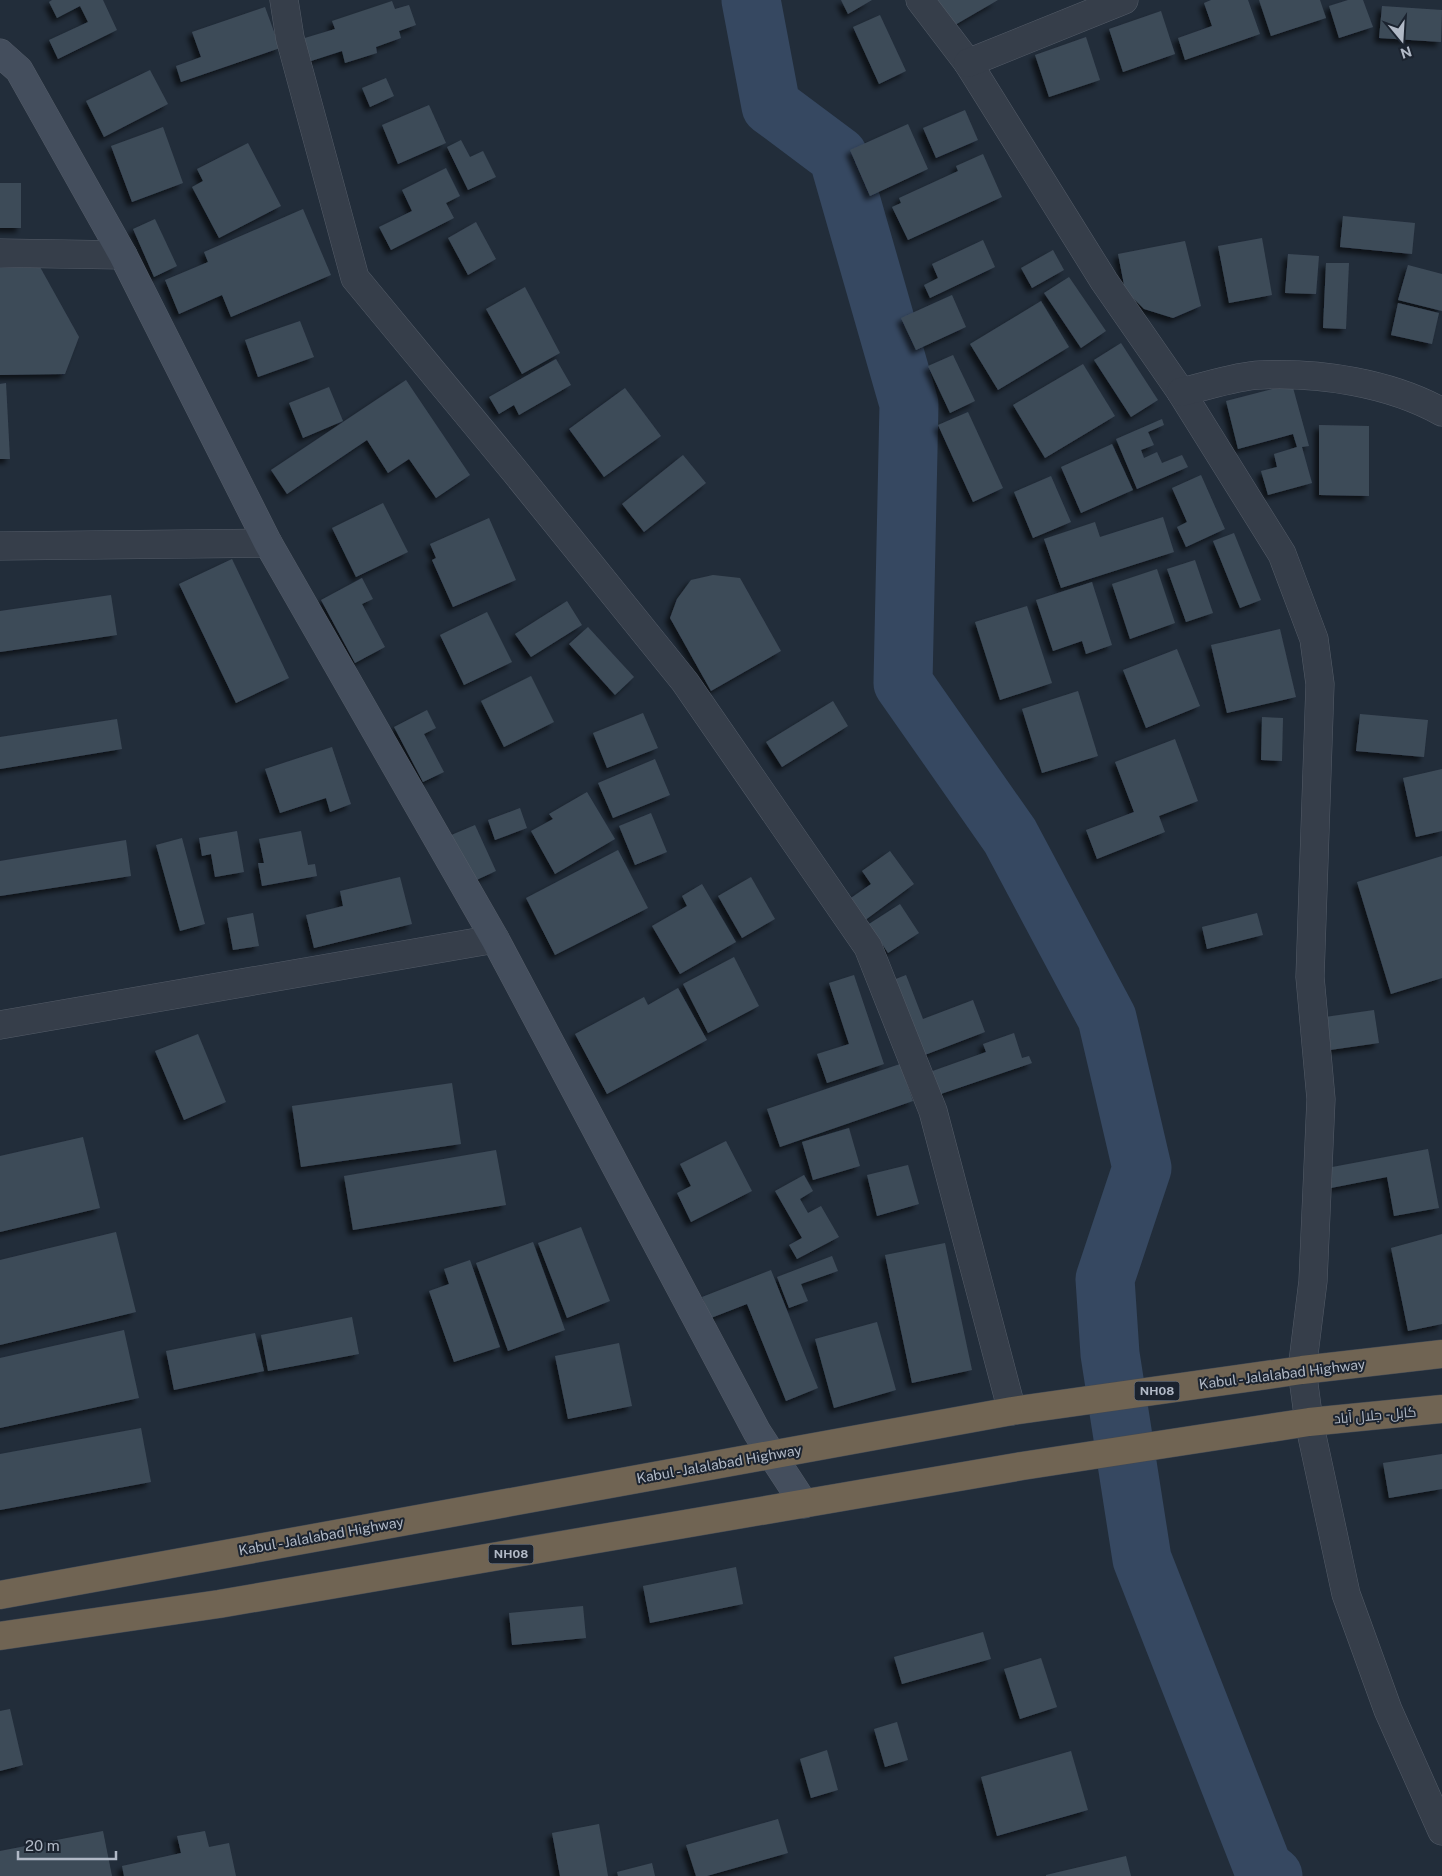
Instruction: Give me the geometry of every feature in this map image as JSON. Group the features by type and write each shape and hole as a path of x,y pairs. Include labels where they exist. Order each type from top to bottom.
{"highway":[{"name":"Kabul - Jalalabad Highway","path":"0,1595 1012,1411 1302,1370 1442,1354"},
{"name":"کابل - جلال آباد","path":"1309,1422 1442,1409"},
{"name":"NH08","path":"0,1636 218,1604 1022,1466 1309,1422"}],"main road":[{"path":"0,53 19,70 124,255 268,543 495,939 757,1432 804,1504"}],"street":[{"path":"284,0 290,38 355,278 513,469 685,682 868,948 933,1111 1012,1411"},
{"path":"920,0 968,63 1104,281 1181,392 1282,554 1314,640 1320,684 1310,977 1321,1099 1313,1281 1302,1370 1309,1422 1346,1594 1388,1710 1442,1831"},
{"path":"968,63 1124,0"},
{"path":"0,253 124,255"},
{"path":"1181,392 1258,375 1331,377 1418,398 1442,412"},
{"path":"0,546 268,543"},
{"path":"0,1025 495,939"}],"building":[{"path":"52,0 103,0 117,30 58,59 49,40 88,22 80,6 57,18 49,2"},
{"path":"841,0 872,0 848,14"},
{"path":"932,0 998,0 948,29"},
{"path":"1211,0 1248,0 1260,34 1185,60 1178,38 1212,26 1204,3"},
{"path":"1259,0 1320,0 1326,18 1271,36"},
{"path":"1348,0 1363,0 1373,27 1339,38 1329,6"},
{"path":"392,1 395,9 409,5 416,25 399,31 401,38 376,47 377,53 345,63 342,51 305,63 298,40 335,29 332,21"},
{"path":"1382,6 1442,10 1441,42 1379,38"},
{"path":"265,7 280,48 181,82 176,66 201,57 192,32"},
{"path":"1161,11 1175,54 1123,72 1109,29"},
{"path":"880,15 906,71 879,84 853,27"},
{"path":"1086,37 1100,80 1049,97 1035,55"},
{"path":"150,70 168,104 104,137 86,101"},
{"path":"386,78 394,96 370,107 362,88"},
{"path":"429,105 446,143 398,164 382,125"},
{"path":"965,110 978,140 936,158 923,128"},
{"path":"908,124 928,169 870,196 850,150"},
{"path":"163,127 183,183 132,202 111,146"},
{"path":"461,140 470,157 483,151 496,177 468,190 447,147"},
{"path":"248,143 281,206 219,238 192,187 203,181 197,169"},
{"path":"983,154 1002,197 908,240 892,207 901,203 899,198 958,171 956,166"},
{"path":"446,168 460,196 446,203 454,218 391,250 379,227 412,211 402,190"},
{"path":"0,183 21,183 21,228 0,228"},
{"path":"303,209 331,275 231,317 222,295 179,314 165,280 208,262 204,252"},
{"path":"1343,216 1415,223 1412,254 1340,247"},
{"path":"155,219 177,266 154,277 133,229"},
{"path":"476,222 496,259 468,275 448,238"},
{"path":"1262,238 1272,295 1229,303 1218,246"},
{"path":"983,240 995,267 930,298 924,285 938,278 932,264"},
{"path":"1185,241 1201,306 1173,318 1144,309 1125,290 1118,254"},
{"path":"1053,250 1064,270 1032,288 1021,268"},
{"path":"1288,254 1319,256 1316,294 1285,293"},
{"path":"1326,263 1349,263 1346,329 1323,328"},
{"path":"1408,265 1442,274 1442,311 1398,300"},
{"path":"40,267 79,337 65,374 0,375 0,268"},
{"path":"1069,277 1106,331 1081,348 1044,293"},
{"path":"525,287 560,353 522,374 486,309"},
{"path":"952,295 966,327 916,350 901,318"},
{"path":"1041,301 1069,347 998,390 970,344"},
{"path":"1398,303 1439,313 1432,344 1391,335"},
{"path":"300,321 314,357 258,377 245,340"},
{"path":"1121,343 1158,400 1131,417 1094,360"},
{"path":"953,355 975,401 950,413 928,366"},
{"path":"556,359 571,385 519,415 514,405 499,414 489,397"},
{"path":"1083,364 1115,416 1045,458 1013,405"},
{"path":"406,380 470,475 436,498 409,459 388,473 367,440 287,494 271,470"},
{"path":"6,383 10,459 0,459 0,384"},
{"path":"1292,384 1309,446 1302,447 1312,483 1268,495 1261,471 1277,467 1274,454 1297,447 1293,434 1238,449 1226,401"},
{"path":"329,387 343,421 303,438 289,403"},
{"path":"625,388 661,436 604,477 569,429"},
{"path":"968,412 1003,488 973,502 938,425"},
{"path":"1162,419 1164,425 1148,432 1154,445 1141,450 1144,458 1157,452 1162,463 1182,455 1188,467 1137,489 1116,439"},
{"path":"1319,425 1369,426 1369,496 1319,495"},
{"path":"1112,444 1133,490 1081,513 1061,467"},
{"path":"683,455 706,483 644,532 622,504"},
{"path":"1201,475 1225,529 1186,547 1177,527 1187,522 1172,488"},
{"path":"1051,476 1071,522 1033,538 1014,492"},
{"path":"383,503 408,552 356,577 332,528"},
{"path":"1163,517 1174,552 1061,588 1044,539 1095,522 1100,537"},
{"path":"489,518 516,580 453,607 432,560 436,558 430,544"},
{"path":"1234,533 1261,600 1240,608 1213,541"},
{"path":"232,559 289,678 236,703 179,584"},
{"path":"1195,560 1213,613 1186,622 1167,569"},
{"path":"1157,569 1175,623 1130,639 1112,584"},
{"path":"713,575 740,578 781,651 711,691 670,618 677,599 691,580"},
{"path":"362,578 373,599 362,604 385,647 355,663 321,600"},
{"path":"1092,582 1112,645 1086,654 1082,641 1053,651 1036,600"},
{"path":"111,595 117,635 0,652 0,611"},
{"path":"567,601 582,625 531,657 515,634"},
{"path":"1027,606 1052,683 1000,700 975,622"},
{"path":"487,612 512,662 464,685 440,635"},
{"path":"588,627 634,677 615,695 569,644"},
{"path":"1280,629 1296,697 1227,713 1211,645"},
{"path":"1177,649 1200,706 1146,728 1123,670"},
{"path":"531,676 554,722 504,747 481,701"},
{"path":"1078,691 1098,756 1042,773 1022,709"},
{"path":"833,701 848,726 782,767 766,742"},
{"path":"427,710 436,728 424,734 444,772 423,782 394,727"},
{"path":"643,713 658,748 607,768 593,733"},
{"path":"1360,714 1428,720 1424,757 1356,751"},
{"path":"1262,717 1283,718 1282,761 1261,760"},
{"path":"117,719 122,749 0,769 0,737"},
{"path":"1175,739 1198,801 1159,816 1165,832 1097,859 1086,830 1134,812 1115,762"},
{"path":"332,747 351,804 330,812 326,798 280,813 265,769"},
{"path":"655,759 670,795 613,818 598,783"},
{"path":"1442,769 1442,831 1416,837 1403,778"},
{"path":"587,792 615,839 555,874 531,831 553,819 549,814"},
{"path":"520,808 527,828 495,840 488,820"},
{"path":"651,813 667,852 635,865 619,826"},
{"path":"475,825 496,871 470,883 449,836"},
{"path":"237,831 244,872 215,877 211,854 202,856 199,838"},
{"path":"301,831 308,865 315,864 317,876 262,886 258,863 264,863 259,839"},
{"path":"182,838 205,924 180,931 156,845"},
{"path":"126,840 131,876 0,896 0,861"},
{"path":"618,850 648,908 555,955 526,898"},
{"path":"890,851 914,884 864,921 848,900 871,884 862,871"},
{"path":"1442,856 1442,978 1391,994 1357,882"},
{"path":"400,877 412,924 314,948 306,915 343,906 340,891"},
{"path":"751,877 775,919 742,938 718,896"},
{"path":"702,884 736,942 680,974 652,926 687,906 682,896"},
{"path":"900,904 919,933 888,953 869,924"},
{"path":"253,913 259,946 233,950 227,918"},
{"path":"1257,913 1263,935 1207,949 1202,927"},
{"path":"734,957 759,1006 708,1033 683,984"},
{"path":"854,975 884,1064 827,1083 817,1054 849,1044 829,983"},
{"path":"906,975 923,1019 973,1000 985,1032 917,1058 888,982"},
{"path":"678,988 707,1040 607,1094 575,1034 644,997 648,1005"},
{"path":"1374,1010 1379,1043 1330,1050 1325,1017"},
{"path":"1014,1033 1022,1058 1029,1056 1032,1063 935,1096 927,1073 986,1052 983,1044"},
{"path":"198,1034 226,1102 184,1120 155,1051"},
{"path":"900,1064 913,1101 780,1147 767,1109"},
{"path":"452,1083 461,1144 301,1167 292,1106"},
{"path":"849,1128 860,1166 813,1180 802,1142"},
{"path":"83,1137 100,1208 0,1232 0,1156"},
{"path":"726,1141 752,1191 691,1222 677,1193 691,1186 680,1164"},
{"path":"1428,1149 1439,1208 1394,1216 1387,1177 1331,1188 1327,1168"},
{"path":"496,1150 506,1205 353,1230 344,1176"},
{"path":"908,1165 919,1204 877,1216 867,1175"},
{"path":"804,1175 813,1191 800,1199 808,1213 821,1206 839,1237 797,1259 789,1245 802,1238 775,1191"},
{"path":"581,1227 610,1301 567,1318 538,1243"},
{"path":"116,1232 136,1312 0,1345 0,1260"},
{"path":"1442,1234 1442,1324 1408,1331 1391,1248"},
{"path":"533,1242 565,1330 508,1351 476,1263"},
{"path":"945,1243 972,1370 912,1383 885,1255"},
{"path":"832,1256 838,1271 801,1284 808,1301 789,1308 777,1277"},
{"path":"470,1260 500,1347 454,1362 429,1291 449,1284 444,1269"},
{"path":"771,1270 818,1388 786,1401 747,1304 711,1318 702,1297"},
{"path":"352,1317 359,1354 268,1371 261,1335"},
{"path":"877,1322 896,1390 834,1408 815,1339"},
{"path":"124,1330 139,1398 0,1428 0,1358"},
{"path":"255,1333 264,1371 174,1390 166,1351"},
{"path":"619,1343 632,1406 568,1419 555,1356"},
{"path":"141,1428 151,1482 0,1510 0,1454"},
{"path":"1442,1454 1442,1489 1389,1498 1383,1463"},
{"path":"736,1567 743,1604 650,1623 643,1586"},
{"path":"583,1606 586,1638 512,1645 509,1613"},
{"path":"983,1632 991,1659 902,1684 894,1657"},
{"path":"1041,1658 1057,1707 1020,1719 1004,1669"},
{"path":"10,1709 23,1765 0,1771 0,1711"},
{"path":"897,1722 908,1760 885,1767 874,1729"},
{"path":"827,1750 838,1790 811,1798 800,1759"},
{"path":"1071,1751 1088,1810 997,1836 981,1777"},
{"path":"778,1819 788,1853 707,1876 696,1876 686,1845"},
{"path":"599,1824 608,1876 560,1876 552,1833"},
{"path":"103,1831 112,1876 0,1876 0,1851"},
{"path":"205,1831 209,1847 229,1843 236,1876 124,1876 122,1866 181,1853 177,1836"},
{"path":"1126,1856 1131,1876 1046,1876 1046,1875"},
{"path":"652,1863 655,1876 618,1876 617,1872"}],"waterway":[{"path":"751,0 771,106 838,156 909,404 903,683 1010,836 1107,1018 1142,1168 1105,1279 1110,1354 1142,1559 1263,1868 1273,1876"}]}
